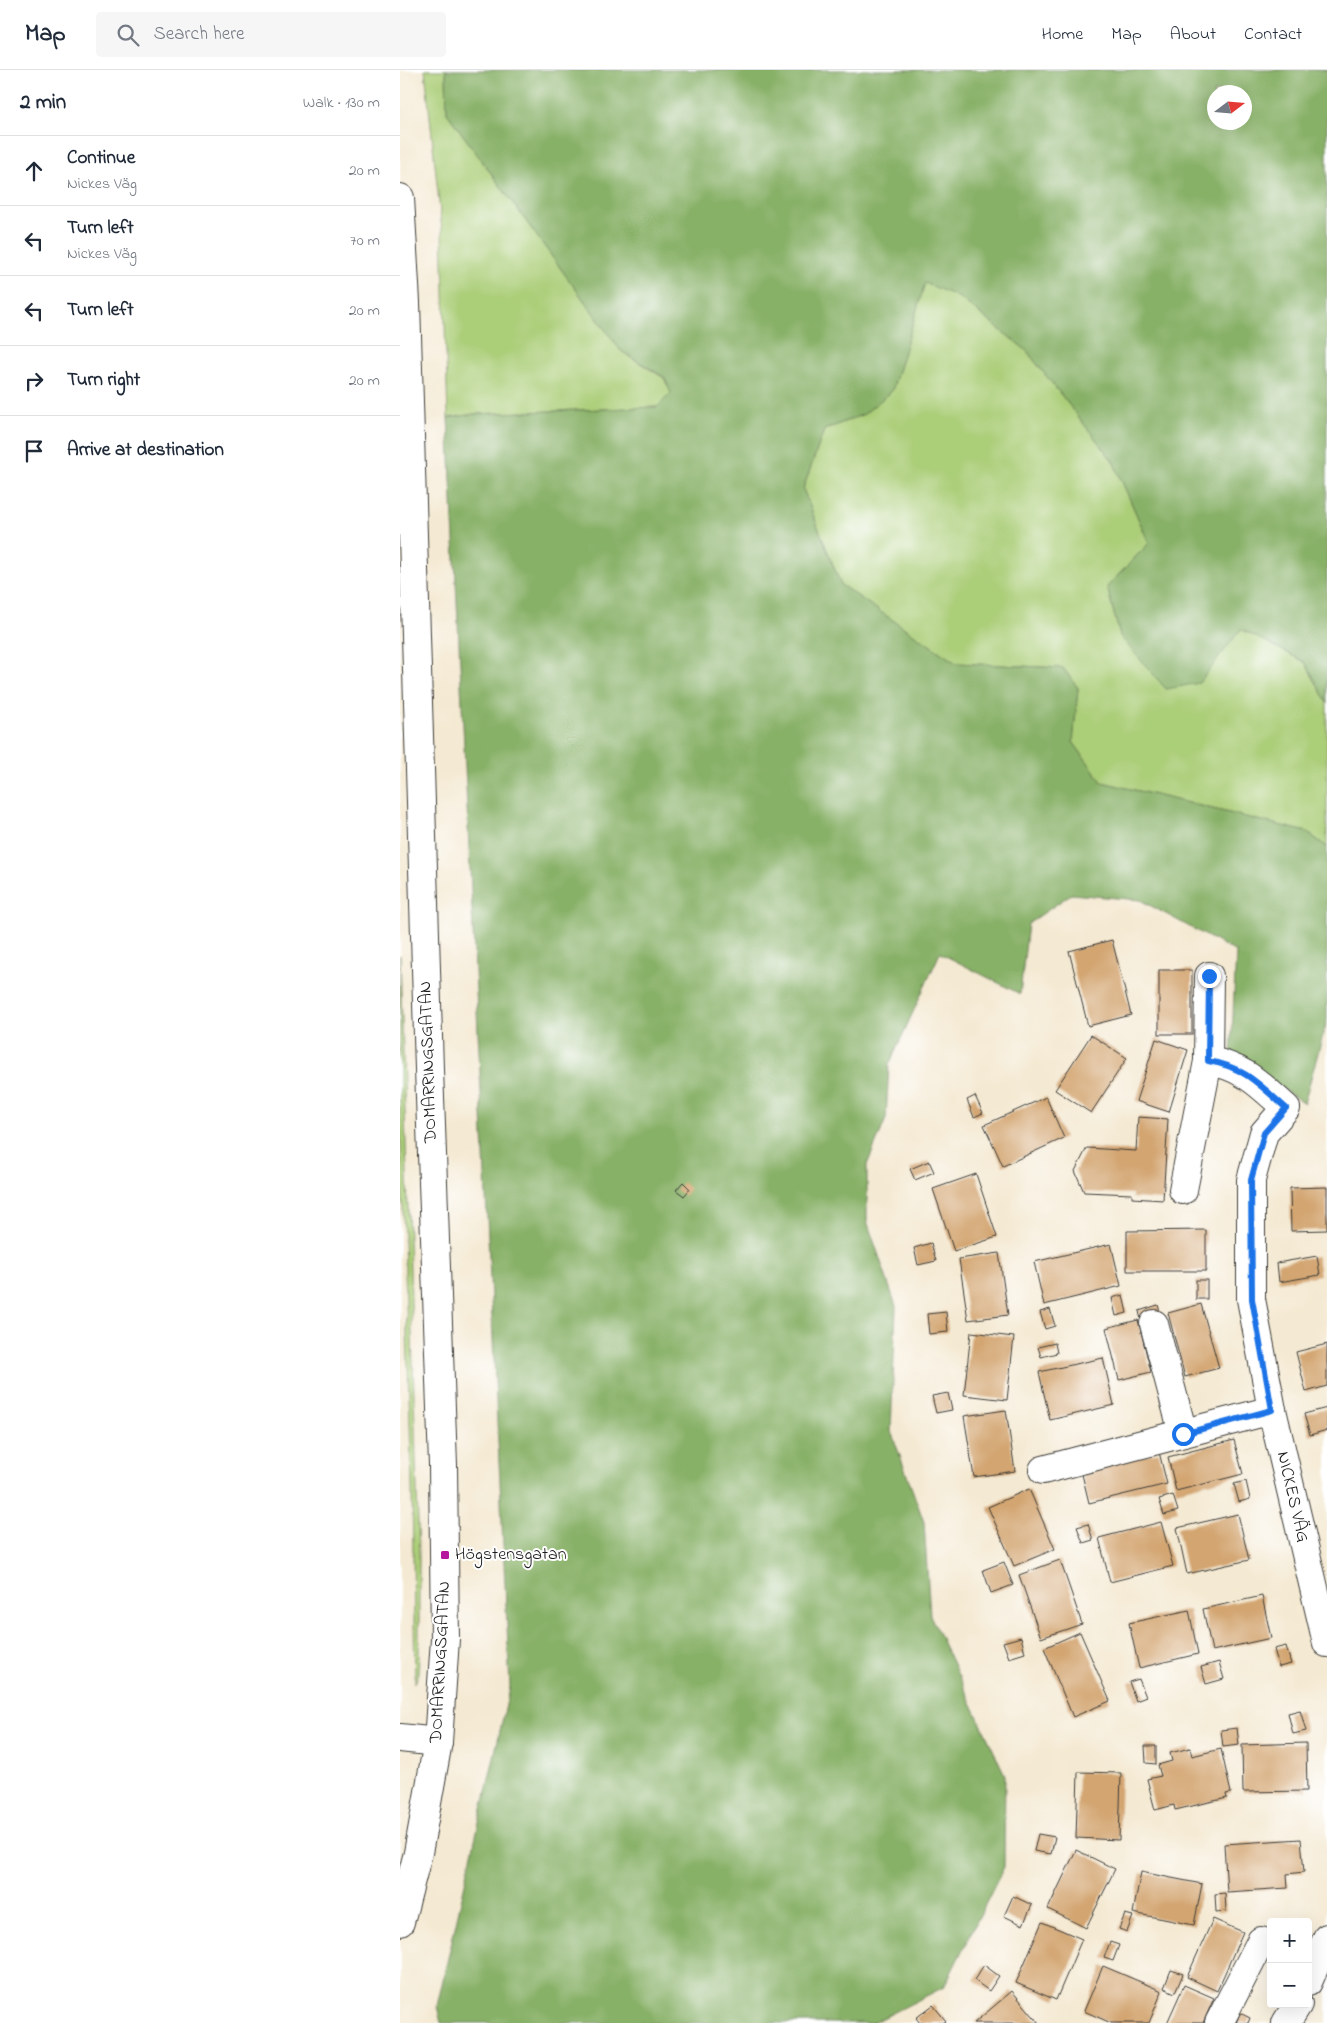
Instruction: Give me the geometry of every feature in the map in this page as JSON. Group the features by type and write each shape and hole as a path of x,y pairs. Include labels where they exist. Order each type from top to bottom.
{"street":[{"name":"DOMARRINGSGATAN","path":"400,198 443,1465 445,1639 438,1742 418,1853 400,1922"},
{"path":"1182,1190 1208,1061 1209,976"},
{"name":"NICKES VÄG","path":"1208,1061 1226,1064 1254,1079 1286,1108 1264,1133 1251,1180 1252,1299 1272,1410 1327,1643"},
{"path":"1154,1324 1183,1434"},
{"path":"1043,1470 1272,1410"},
{"path":"400,1738 438,1742"},
{"path":"1312,1973 1327,1938"},
{"path":"1219,2023 1261,1941"},
{"path":"1286,2023 1295,2008"}],"green space":[{"path":"425,70 446,70 447,113 621,351 664,378 671,393 657,407 474,414 448,418 442,231"},
{"path":"446,70 1327,70 1327,703 1305,662 1241,629 1199,683 1166,689 1120,636 1107,587 1149,543 1113,461 1026,350 960,298 925,283 892,391 864,414 824,430 803,489 841,585 956,663 1063,668 1078,688 1073,742 1102,782 1307,832 1327,847 1327,1021 1304,1103 1231,1055 1236,952 1140,900 1071,894 1028,924 1020,994 940,953 889,1065 886,1119 867,1165 867,1221 896,1306 891,1431 924,1522 930,1615 1005,1775 1004,1867 944,1987 873,2023 441,2023 437,2006 510,1687 448,418 474,414 657,407 671,393 664,377 621,351 447,113"},
{"path":"925,282 960,298 1026,350 1113,461 1149,543 1107,587 1120,636 1199,683 1241,629 1305,662 1327,703 1327,847 1307,832 1102,782 1073,742 1078,688 1063,668 956,663 841,585 803,489 824,430 864,414 892,391"},
{"path":"400,955 419,1553 419,1658 418,1675 415,1683 412,1490 400,1113"}],"building":[{"path":"1112,940 1131,1015 1088,1026 1069,951"},
{"path":"1159,970 1192,970 1192,1034 1159,1034"},
{"path":"1091,1035 1127,1058 1091,1113 1055,1090"},
{"path":"1156,1039 1188,1050 1169,1112 1136,1101"},
{"path":"975,1096 983,1113 974,1117 967,1100"},
{"path":"1046,1097 1064,1138 1003,1166 984,1125"},
{"path":"1138,1117 1168,1119 1163,1200 1132,1198 1132,1194 1084,1192 1075,1171 1087,1148 1136,1151"},
{"path":"929,1161 934,1172 915,1180 910,1169"},
{"path":"976,1174 997,1237 954,1251 933,1189"},
{"path":"683,1182 690,1189 684,1196 676,1190"},
{"path":"1327,1187 1327,1230 1291,1231 1290,1188"},
{"path":"1206,1230 1206,1271 1127,1271 1127,1231"},
{"path":"931,1243 936,1261 918,1265 914,1248"},
{"path":"1111,1244 1121,1286 1044,1305 1034,1262"},
{"path":"999,1253 1008,1315 968,1320 959,1259"},
{"path":"1317,1256 1320,1275 1279,1282 1277,1263"},
{"path":"1196,1280 1207,1280 1207,1299 1196,1299"},
{"path":"1123,1295 1127,1313 1116,1316 1112,1298"},
{"path":"1201,1304 1219,1368 1185,1377 1168,1313"},
{"path":"1158,1305 1161,1315 1141,1320 1139,1311"},
{"path":"1050,1309 1055,1326 1045,1329 1040,1312"},
{"path":"946,1312 948,1332 929,1334 927,1314"},
{"path":"1138,1320 1151,1372 1119,1380 1106,1328"},
{"path":"971,1332 1014,1337 1007,1400 964,1395"},
{"path":"1055,1343 1057,1353 1041,1357 1038,1347"},
{"path":"1327,1344 1327,1386 1306,1392 1296,1352"},
{"path":"1103,1358 1114,1405 1050,1420 1039,1372"},
{"path":"948,1393 952,1410 936,1413 932,1396"},
{"path":"1327,1408 1327,1430 1310,1435 1304,1414"},
{"path":"1006,1410 1015,1471 974,1477 964,1416"},
{"path":"1234,1440 1243,1474 1176,1491 1168,1457"},
{"path":"1159,1452 1167,1484 1089,1503 1081,1470"},
{"path":"1246,1481 1250,1499 1239,1502 1234,1484"},
{"path":"1029,1489 1055,1549 1014,1566 988,1507"},
{"path":"1173,1495 1178,1511 1164,1515 1159,1499"},
{"path":"1238,1514 1249,1560 1187,1574 1177,1528"},
{"path":"1161,1522 1173,1566 1110,1582 1099,1538"},
{"path":"1088,1524 1093,1540 1083,1543 1077,1527"},
{"path":"1060,1560 1082,1624 1041,1638 1019,1575"},
{"path":"1004,1562 1013,1585 991,1593 983,1570"},
{"path":"1262,1596 1271,1638 1212,1651 1203,1609"},
{"path":"1189,1610 1198,1654 1139,1668 1129,1623"},
{"path":"1080,1632 1110,1701 1073,1717 1044,1648"},
{"path":"1021,1637 1025,1653 1009,1658 1003,1642"},
{"path":"1286,1646 1291,1664 1279,1667 1274,1649"},
{"path":"1219,1662 1224,1679 1206,1684 1201,1667"},
{"path":"1139,1679 1146,1697 1136,1701 1129,1682"},
{"path":"1300,1710 1306,1731 1293,1734 1288,1713"},
{"path":"1237,1728 1239,1745 1223,1747 1221,1730"},
{"path":"1306,1743 1307,1791 1243,1792 1242,1745"},
{"path":"1145,1746 1156,1746 1156,1764 1146,1763"},
{"path":"1190,1748 1192,1756 1221,1749 1231,1793 1226,1794 1227,1798 1175,1810 1174,1805 1155,1810 1147,1779 1161,1776 1158,1765 1172,1761 1170,1753"},
{"path":"1078,1772 1121,1773 1119,1840 1076,1838"},
{"path":"1038,1834 1055,1837 1051,1854 1034,1851"},
{"path":"1301,1839 1304,1872 1287,1874 1288,1888 1227,1892 1224,1844"},
{"path":"1076,1850 1115,1869 1086,1928 1048,1909"},
{"path":"1141,1872 1202,1884 1194,1925 1133,1913"},
{"path":"1225,1893 1226,1911 1216,1912 1215,1894"},
{"path":"1013,1896 1032,1905 1023,1925 1004,1916"},
{"path":"1125,1914 1133,1916 1127,1932 1119,1929"},
{"path":"1213,1919 1243,1932 1217,1991 1187,1977"},
{"path":"1042,1922 1082,1939 1056,2000 1016,1983"},
{"path":"1110,1942 1119,1945 1113,1961 1104,1958"},
{"path":"984,1965 999,1976 989,1991 974,1980"},
{"path":"1103,1966 1162,1991 1149,2023 1111,2023 1084,2011"},
{"path":"1171,1970 1183,1974 1175,1993 1164,1988"},
{"path":"1184,1985 1214,1998 1203,2023 1167,2023"},
{"path":"1012,1991 1039,2023 974,2023"},
{"path":"933,2005 946,2021 943,2023 920,2023 916,2018"},
{"path":"1240,2013 1250,2018 1248,2023 1236,2023"}],"place":[{"name":"Högstensgatan","path":"445,1555"}],"route":[{"path":"1183,1434 1272,1410 1252,1299 1251,1180 1264,1133 1286,1108 1254,1079 1226,1064 1208,1061 1209,976"}]}
